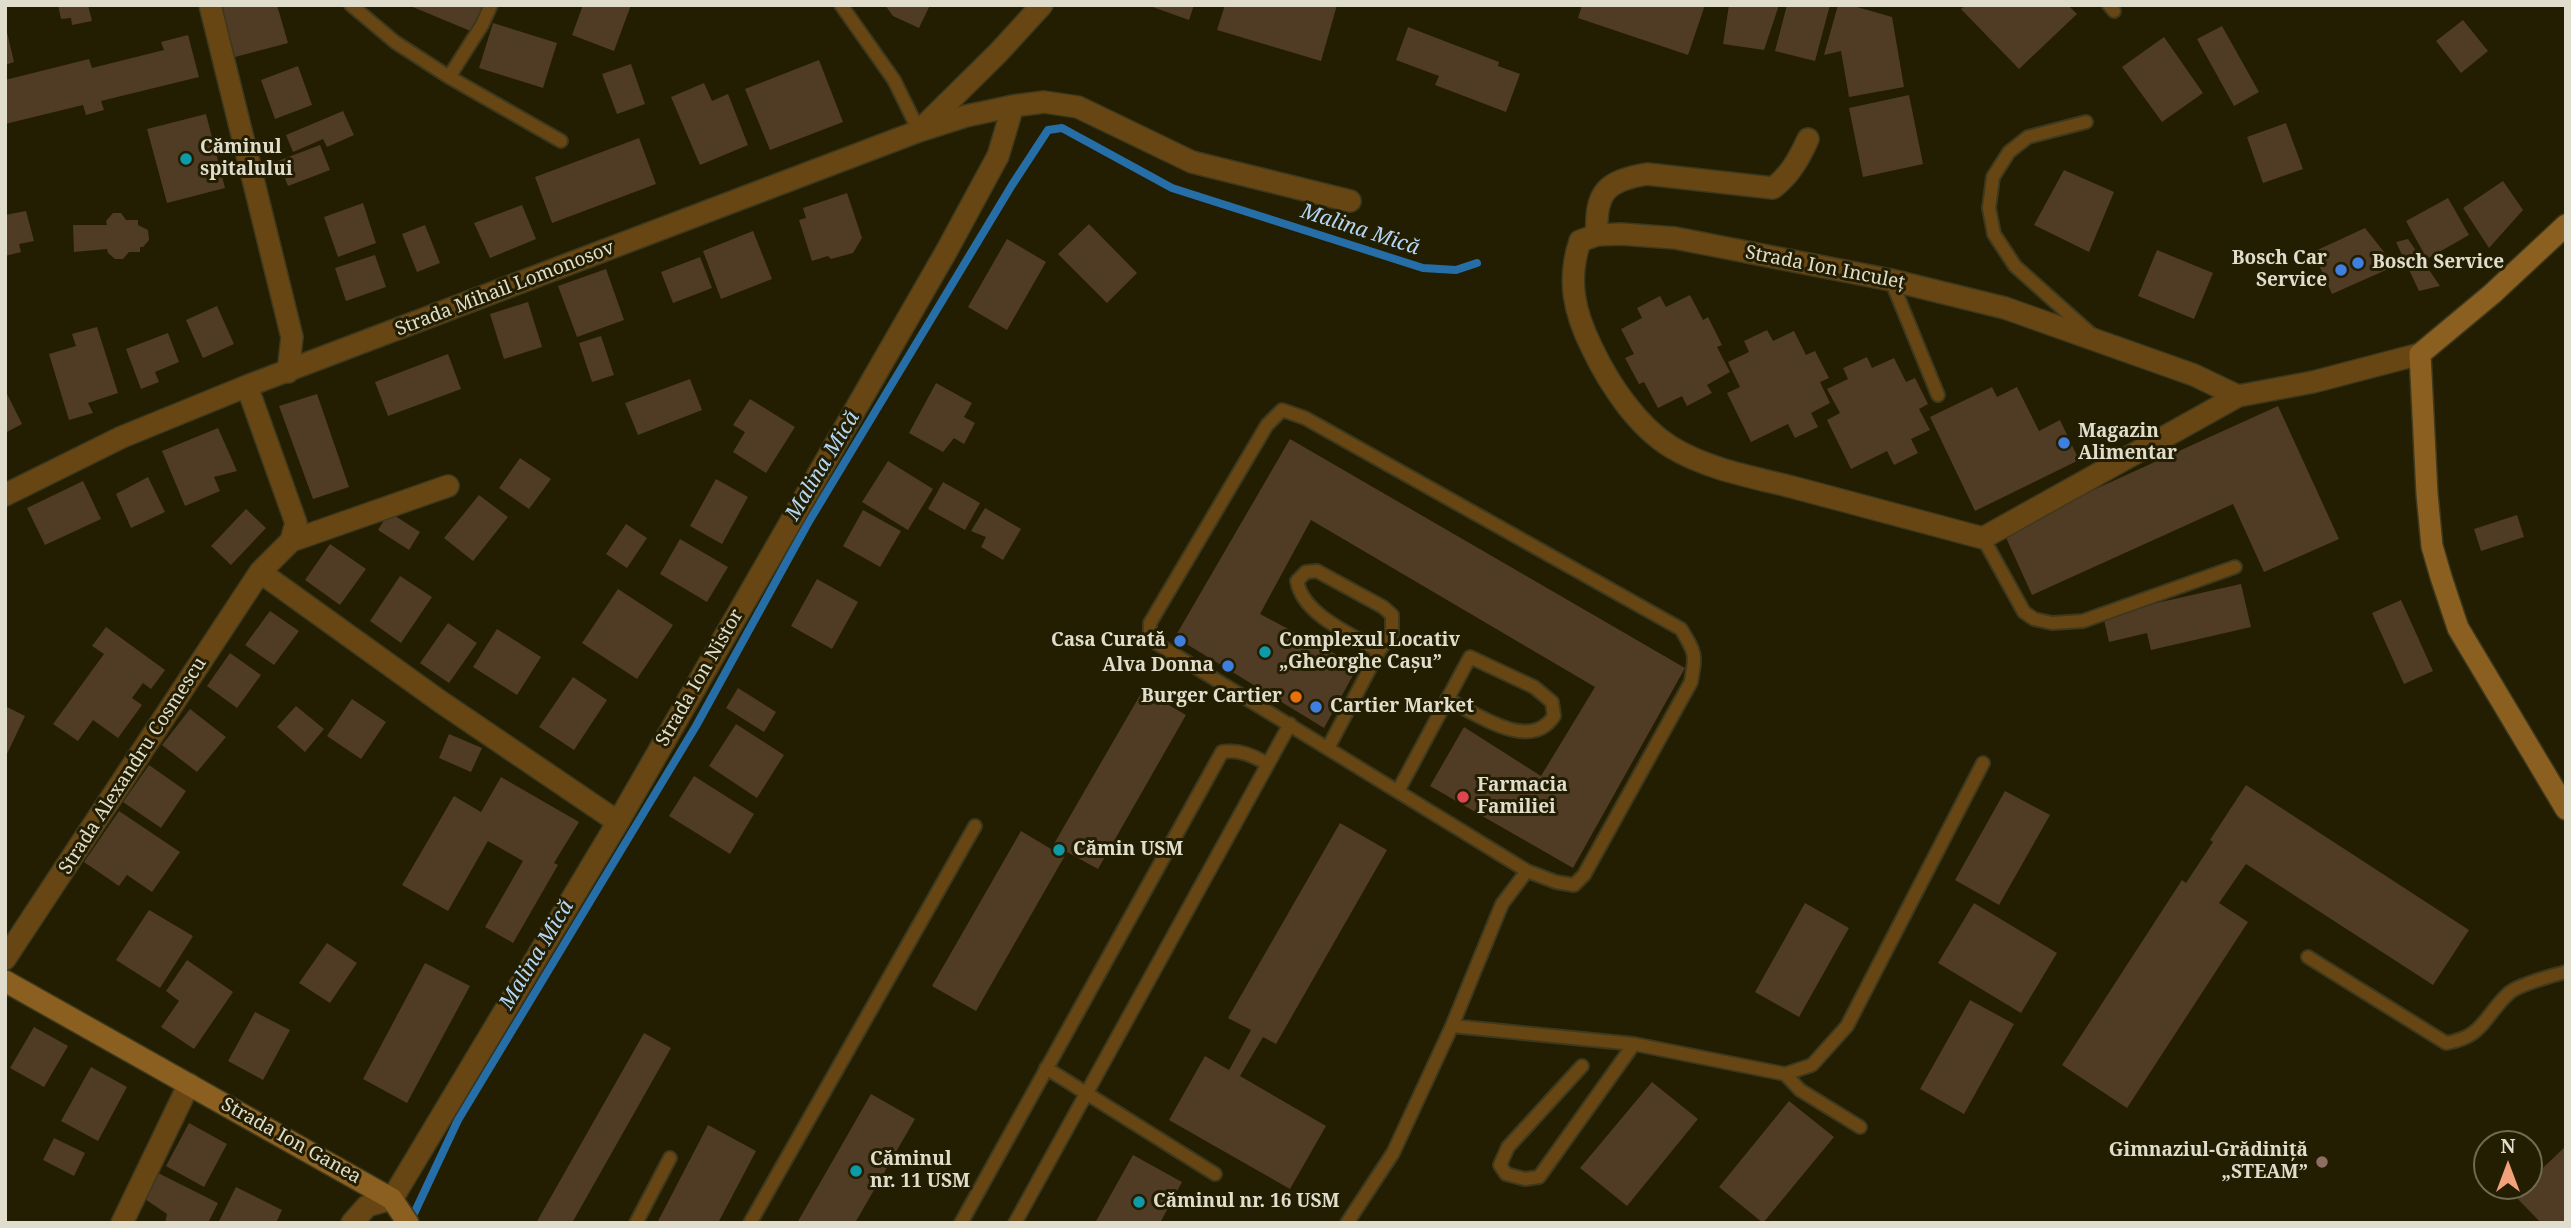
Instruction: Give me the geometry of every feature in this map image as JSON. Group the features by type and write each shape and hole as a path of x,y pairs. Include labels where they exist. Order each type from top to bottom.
{"main road":[{"path":"2566,225 2492,294 2420,354 2427,494 2432,546 2441,577 2458,628 2566,809"},
{"name":"Strada Ion Ganea","path":"5,981 392,1199"},
{"path":"392,1199 408,1223"}],"street":[{"path":"210,5 292,337 288,372"},
{"path":"919,131 1042,5"},
{"name":"Strada Mihail Lomonosov","path":"5,495 122,437 247,386 919,131 966,116 1044,102 1077,107 1192,162 1350,201"},
{"name":"Strada Ion Nistor","path":"392,1199 618,822 946,252 998,156 1013,106"},
{"path":"1808,139 1801,157 1785,179 1773,188 1647,174 1627,177 1607,188 1596,210 1597,235 1580,241 1574,259 1573,301 1582,328 1606,375 1645,424 1669,446 1691,457 1735,472 1983,538 2238,396 2313,382 2420,354"},
{"name":"Strada Ion Inculeț","path":"1597,235 1675,238 1891,281 2005,308 2095,338 2238,396"},
{"path":"247,386 296,523 291,541"},
{"name":"Strada Alexandru Cosmescu","path":"5,959 260,572 291,541 448,486"},
{"path":"260,572 441,702 618,822"},
{"path":"122,1223 189,1084"},
{"path":"352,1223 367,1206 392,1199"}],"lane":[{"path":"351,5 395,42 449,77 561,141"},
{"path":"449,77 482,25 491,5"},
{"path":"841,5 894,79 919,131"},
{"path":"2086,122 2028,137 2009,152 1993,177 1989,208 1994,234 2015,266 2095,338"},
{"path":"1891,281 1938,395"},
{"path":"1282,411 1305,418 1681,629 1696,657 1692,682 1584,875 1574,886 1527,871 1328,748 1156,643 1150,634 1150,623 1266,425 1282,411"},
{"path":"1983,538 2024,612 2034,619 2052,623 2083,621 2235,567"},
{"path":"1328,748 1379,651 1392,633 1392,614 1317,571 1306,572 1297,581 1299,593 1312,611 1379,651"},
{"path":"1398,791 1447,699 1470,657 1534,687 1552,702 1554,716 1547,727 1513,732 1447,699"},
{"path":"1015,1223 1290,724"},
{"path":"961,1223 1223,752 1233,750 1249,754 1268,764"},
{"path":"1452,1026 1634,1044 1785,1074 1812,1065 1847,1026 1983,763"},
{"path":"750,1223 975,826"},
{"path":"1347,1223 1393,1153 1452,1026 1502,904 1527,871"},
{"path":"2308,957 2446,1043 2463,1040 2479,1029 2510,991 2566,972"},
{"path":"1582,1066 1508,1147 1500,1165 1506,1174 1525,1179 1539,1177 1634,1044"},
{"path":"1046,1068 1215,1174"},
{"path":"1785,1074 1800,1090 1860,1127"},
{"path":"636,1223 670,1158"}],"building":[{"path":"58,5 88,5 92,21 72,25 71,18 61,19"},
{"path":"221,5 277,5 288,43 235,57"},
{"path":"408,5 484,5 473,32"},
{"path":"583,5 631,5 614,51 572,35"},
{"path":"885,5 930,5 919,28 893,16"},
{"path":"1147,5 1194,5 1189,20"},
{"path":"1225,5 1337,5 1321,61 1217,30"},
{"path":"1582,5 1705,5 1688,55 1578,18"},
{"path":"1729,5 1779,5 1764,50 1723,44"},
{"path":"1787,5 1830,5 1815,61 1775,51"},
{"path":"1838,5 1850,5 1892,17 1904,87 1849,97 1841,51 1824,55"},
{"path":"1966,5 2068,5 2077,14 2019,69 1961,9"},
{"path":"2463,20 2488,51 2461,73 2436,41"},
{"path":"493,23 557,43 543,88 479,68"},
{"path":"2222,26 2259,92 2234,106 2197,39"},
{"path":"1408,27 1499,62 1498,66 1520,74 1506,112 1435,85 1439,76 1396,60"},
{"path":"5,29 14,62 5,65"},
{"path":"188,35 199,77 101,101 104,110 86,115 83,105 5,124 5,80 89,59 92,68 164,50 161,42"},
{"path":"2164,37 2203,93 2162,122 2122,67"},
{"path":"819,60 843,122 770,150 745,89"},
{"path":"631,64 645,104 617,114 602,74"},
{"path":"298,66 312,105 275,119 261,80"},
{"path":"704,83 712,101 728,94 748,145 700,165 671,97"},
{"path":"1909,95 1923,164 1863,177 1849,108"},
{"path":"343,111 354,135 327,147 323,139 293,152 286,135"},
{"name":"Căminul spitalului","path":"206,114 225,188 167,203 147,129"},
{"path":"2286,123 2303,169 2263,183 2247,137"},
{"path":"639,138 656,184 552,223 535,177"},
{"path":"320,145 330,170 288,186 278,161"},
{"path":"2064,170 2114,192 2089,252 2034,225"},
{"path":"2503,181 2523,210 2489,248 2463,208"},
{"path":"847,193 862,238 853,253 812,261 799,220 806,218 803,208"},
{"path":"2448,198 2469,235 2427,259 2406,221"},
{"path":"363,203 376,243 338,257 324,217"},
{"path":"522,205 536,239 490,258 474,223"},
{"path":"26,211 34,241 19,244 21,252 5,256 5,215"},
{"path":"113,213 121,213 126,220 138,220 138,225 148,230 149,240 140,247 140,252 129,252 123,259 115,259 107,249 74,252 73,225 107,225 106,221"},
{"path":"1089,224 1137,273 1107,303 1058,254"},
{"path":"425,225 440,263 417,272 402,234"},
{"path":"2365,228 2395,266 2332,294 2313,252"},
{"path":"753,231 772,279 721,299 703,251"},
{"path":"1007,239 1046,262 1007,330 968,307"},
{"path":"2408,239 2440,286 2419,291 2396,242"},
{"path":"2157,250 2213,273 2194,319 2138,296"},
{"path":"375,255 386,287 346,301 335,268"},
{"path":"700,257 712,288 673,303 661,272"},
{"path":"606,269 624,320 577,337 558,286"},
{"path":"1690,295 1703,320 1708,317 1722,345 1717,347 1730,372 1707,385 1712,393 1687,406 1682,396 1658,408 1644,382 1639,384 1625,358 1634,354 1621,329 1642,318 1637,308 1660,296 1666,307"},
{"path":"528,302 542,347 504,359 490,314"},
{"path":"217,306 234,344 203,358 186,320"},
{"path":"97,327 118,393 88,403 93,413 69,420 49,354 76,346 72,334"},
{"path":"1767,330 1773,341 1794,331 1806,355 1815,351 1829,378 1820,382 1830,403 1811,413 1818,427 1795,438 1788,424 1751,442 1727,393 1740,387 1728,362 1749,352 1744,341"},
{"path":"168,333 179,362 155,372 159,382 141,389 126,349"},
{"path":"601,336 614,375 592,382 579,343"},
{"path":"448,354 461,389 388,416 375,382"},
{"path":"1867,357 1872,368 1894,358 1906,382 1915,378 1928,404 1919,409 1930,430 1911,439 1918,453 1894,465 1887,451 1851,469 1827,420 1840,413 1827,389 1848,379 1843,368"},
{"path":"690,379 702,410 638,435 625,403"},
{"path":"936,383 972,403 964,417 975,423 964,444 954,438 943,452 909,433"},
{"path":"1992,387 1997,397 2017,387 2039,431 2060,420 2079,460 1975,511 1930,417"},
{"path":"5,390 22,424 5,433"},
{"path":"317,394 349,487 313,499 279,406"},
{"path":"750,399 795,427 766,473 733,452 745,432 733,425"},
{"path":"2278,406 2339,539 2264,572 2233,504 2032,595 2003,531"},
{"path":"218,428 237,471 214,477 220,491 185,506 162,451"},
{"name":"Complexul Locativ „Gheorghe Cașu”","path":"1290,439 1685,668 1573,868 1430,786 1464,727 1541,776 1595,687 1311,520 1260,614 1358,666 1324,728 1175,637"},
{"path":"520,458 551,479 529,509 499,488"},
{"path":"888,461 933,489 908,530 862,502"},
{"path":"148,477 165,512 131,528 116,494"},
{"path":"716,479 748,497 722,544 690,526"},
{"path":"83,481 101,519 45,545 27,508"},
{"path":"943,482 980,503 965,530 928,509"},
{"path":"479,495 508,517 473,561 444,538"},
{"path":"985,508 1021,529 1003,560 981,547 986,537 971,531"},
{"path":"246,509 266,528 231,565 211,546"},
{"path":"863,510 901,531 880,567 843,546"},
{"path":"389,512 420,532 409,550 378,530"},
{"path":"2517,515 2524,537 2481,551 2474,529"},
{"path":"626,524 647,538 627,568 606,554"},
{"path":"680,539 728,567 707,602 660,574"},
{"path":"330,544 366,569 340,605 305,580"},
{"path":"400,576 432,597 401,643 370,621"},
{"path":"817,579 858,602 832,649 791,626"},
{"path":"2241,584 2251,627 2151,650 2147,633 2109,642 2103,615"},
{"path":"618,589 673,625 637,679 582,643"},
{"path":"2401,600 2433,671 2404,684 2372,613"},
{"path":"270,611 299,631 274,665 245,645"},
{"path":"448,623 477,643 449,683 420,663"},
{"path":"106,627 165,670 151,689 143,683 132,698 142,705 118,738 93,720 78,741 53,724 104,654 92,646"},
{"path":"497,629 541,657 517,695 473,667"},
{"path":"230,653 261,675 237,708 207,686"},
{"path":"573,677 607,700 574,750 539,727"},
{"path":"738,688 776,712 764,732 726,708"},
{"name":"Cămin USM","path":"1143,690 1186,715 1098,869 1067,852 976,1011 932,986 1021,831 1051,849"},
{"path":"352,699 386,722 361,759 327,736"},
{"path":"5,706 25,716 5,758"},
{"path":"296,706 324,729 305,752 277,727"},
{"path":"190,709 226,737 197,772 162,745"},
{"path":"736,724 784,755 757,798 709,766"},
{"path":"449,734 482,748 471,772 439,758"},
{"path":"149,765 186,791 161,828 123,802"},
{"path":"694,776 754,814 730,854 669,816"},
{"path":"501,777 579,822 554,863 558,865 513,943 485,927 523,861 488,841 448,911 402,885 454,796 481,812"},
{"path":"2246,785 2469,930 2433,985 2246,864 2219,903 2248,922 2127,1108 2062,1065 2182,880 2186,883 2213,842 2210,840"},
{"path":"2005,791 2050,815 1999,905 1955,880"},
{"path":"119,811 180,852 152,892 127,875 119,886 84,862"},
{"path":"1340,823 1387,850 1276,1044 1263,1037 1240,1076 1326,1126 1290,1189 1169,1120 1205,1056 1229,1070 1251,1030 1228,1018"},
{"path":"1805,903 1849,928 1799,1017 1755,992"},
{"path":"1974,903 2057,953 2021,1013 1938,963"},
{"path":"149,910 193,936 160,988 116,960"},
{"path":"327,943 357,963 330,1003 299,983"},
{"path":"187,960 233,992 194,1049 161,1027 179,1001 166,991"},
{"path":"425,963 470,986 407,1103 363,1079"},
{"path":"1970,1000 2014,1024 1964,1114 1920,1089"},
{"path":"255,1012 290,1030 263,1080 228,1061"},
{"path":"34,1027 68,1046 44,1087 10,1068"},
{"path":"644,1033 671,1048 572,1223 536,1223"},
{"path":"91,1067 127,1087 98,1141 61,1121"},
{"path":"1652,1082 1698,1119 1627,1206 1580,1168"},
{"name":"Căminul nr. 11 USM","path":"871,1094 915,1119 855,1223 797,1223"},
{"path":"1789,1101 1834,1137 1763,1223 1719,1187"},
{"path":"189,1123 227,1144 204,1187 166,1166"},
{"path":"708,1125 756,1151 718,1223 657,1223"},
{"path":"54,1138 85,1153 74,1176 43,1160"},
{"path":"2566,1146 2566,1223 2541,1223 2519,1200 2543,1200 2543,1168"},
{"name":"Căminul nr. 16 USM","path":"1133,1155 1182,1182 1160,1223 1095,1223"},
{"path":"158,1173 218,1203 208,1223 165,1223 167,1214 145,1199"},
{"path":"236,1187 282,1210 276,1223 218,1223"}],"waterway":[{"name":"Malina Mică","path":"411,1220 458,1120 696,726 808,523 1048,130 1062,128 1172,188 1423,268 1456,270 1477,263"}],"place":[{"name":"Căminul spitalului","path":"186,159"},
{"name":"Bosch Service","path":"2358,263"},
{"name":"Bosch Car Service","path":"2341,270"},
{"name":"Magazin Alimentar","path":"2064,443"},
{"name":"Casa Curată","path":"1180,641"},
{"name":"Complexul Locativ „Gheorghe Cașu”","path":"1265,652"},
{"name":"Alva Donna","path":"1228,666"},
{"name":"Burger Cartier","path":"1296,697"},
{"name":"Cartier Market","path":"1316,707"},
{"name":"Farmacia Familiei","path":"1463,797"},
{"name":"Cămin USM","path":"1059,850"},
{"name":"Gimnaziul-Grădiniță „STEAM”","path":"2322,1162"},
{"name":"Căminul nr. 11 USM","path":"856,1171"},
{"name":"Căminul nr. 16 USM","path":"1139,1202"}]}
